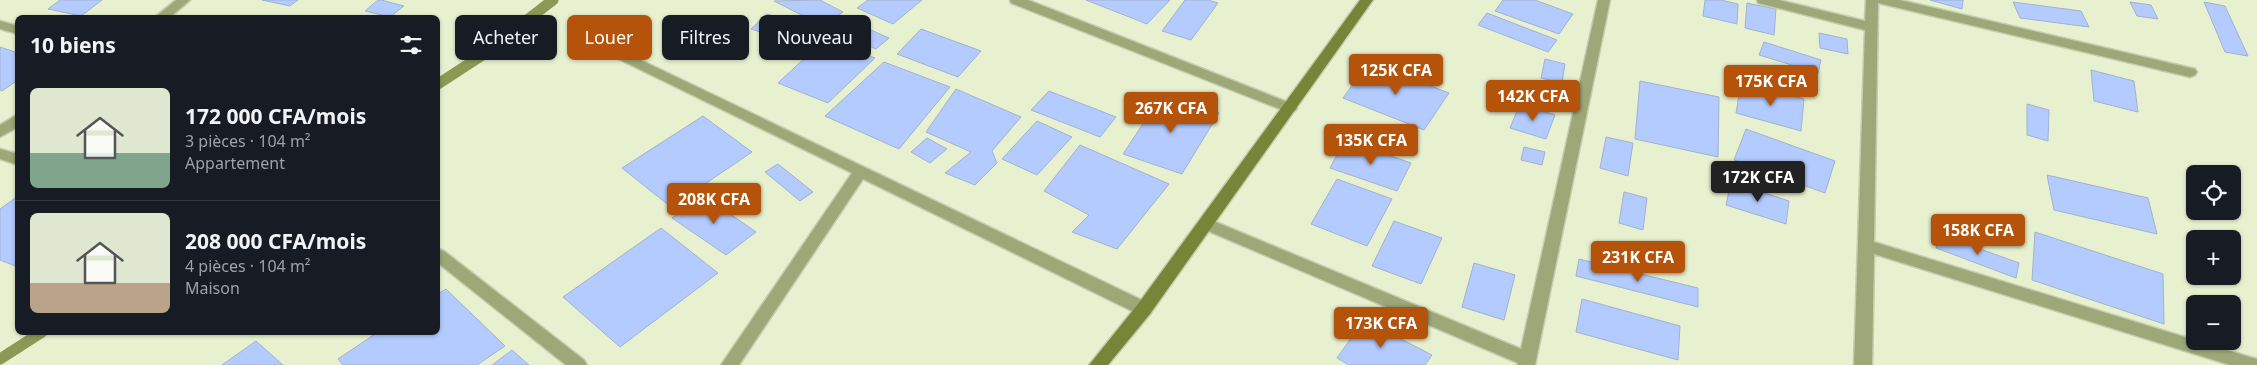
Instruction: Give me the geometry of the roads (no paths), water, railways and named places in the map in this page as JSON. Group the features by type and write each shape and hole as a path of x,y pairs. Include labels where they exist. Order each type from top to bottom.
{"main road":[{"path":"1098,365 1144,309 1367,0"}],"street":[{"path":"164,15 184,0"},
{"path":"1206,224 1527,362 1604,0"},
{"path":"1763,0 1872,27"},
{"path":"1863,365 1872,0"},
{"path":"1882,0 2190,72"},
{"path":"1022,1 1290,108"},
{"path":"0,25 15,29"},
{"path":"632,60 1144,309"},
{"path":"0,132 15,122"},
{"path":"0,154 15,159"},
{"path":"730,365 861,172"},
{"path":"1866,246 2253,365"},
{"path":"440,257 578,365"}],"waterway":[{"path":"440,83 481,56 553,0"},
{"path":"0,359 37,335"}]}
